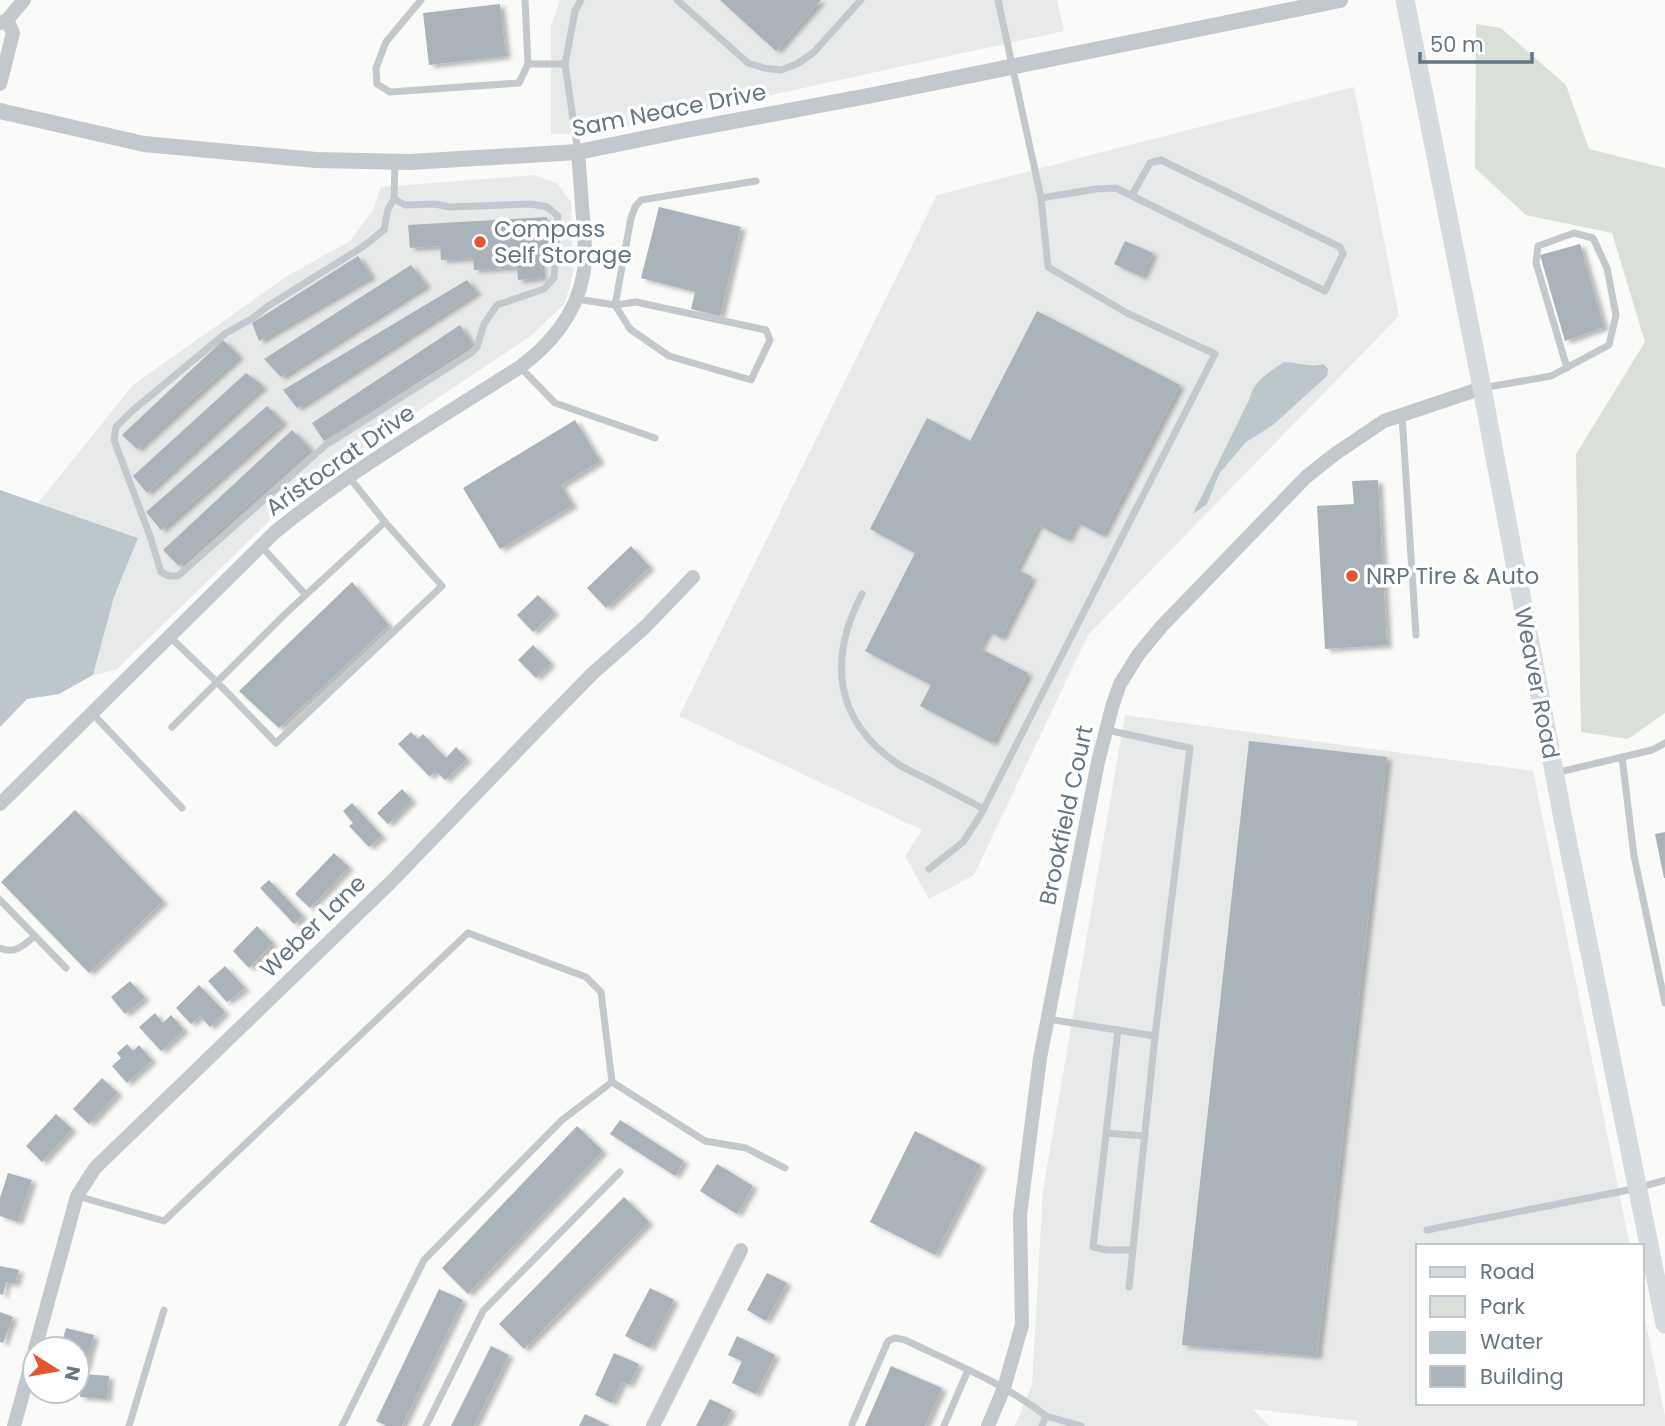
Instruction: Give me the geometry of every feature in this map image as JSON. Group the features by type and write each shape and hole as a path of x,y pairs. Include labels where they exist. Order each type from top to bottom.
{"main road":[{"name":"Weaver Road","path":"1405,0 1482,388 1554,773 1665,1324"}],"street":[{"name":"Sam Neace Drive","path":"0,111 144,144 316,160 395,162 578,152 1340,0"},
{"path":"0,84 13,33 4,21 18,2"},
{"name":"Aristocrat Drive","path":"0,804 261,546 310,503 520,367 537,355 553,338 576,299 583,277 585,251 578,152"},
{"name":"Brookfield Court","path":"988,1426 1004,1388 1022,1325 1020,1215 1040,1058 1098,762 1120,684 1138,655 1161,627 1306,477 1384,421 1482,388"},
{"name":"Weber Lane","path":"39,1335 78,1196 95,1168 391,882 592,674 645,627 694,577"},
{"path":"653,1426 741,1250"},
{"name":"Weber Lane","path":"14,1426 21,1401"}],"lane":[{"path":"421,0 386,42 376,68 377,84 390,92 519,83 528,64 525,0"},
{"path":"578,152 565,64 575,11 581,0"},
{"path":"677,0 748,62 781,70 797,64 813,53 861,0"},
{"path":"929,869 963,842 984,809 1215,354 1127,313 1048,267 1041,198 998,0"},
{"path":"528,64 565,64"},
{"path":"1041,198 1096,188 1116,188 1325,291 1343,254 1340,247 1161,160 1150,163 1132,195"},
{"path":"394,199 405,205 435,204 450,207 531,204 547,207 558,216 554,278 544,289 497,305 484,324 477,346 471,353 327,444 178,576 161,572 114,440 116,427 226,333 361,248 384,230 387,209 394,199 395,162"},
{"path":"576,299 615,305 636,302 766,330 770,340 751,380 669,356 629,329 615,305 631,218 635,206 641,200 757,181"},
{"path":"1482,388 1551,376 1567,368 1609,345 1616,315 1607,268 1593,238 1574,233 1538,246 1536,263 1567,368"},
{"path":"520,367 555,402 655,438"},
{"path":"1402,414 1416,635"},
{"path":"170,637 276,743 442,586 348,476"},
{"path":"172,727 306,594 385,522"},
{"path":"261,546 306,594"},
{"path":"862,594 847,628 841,674 846,701 855,723 873,744 898,764 984,809"},
{"path":"92,713 182,808"},
{"path":"1107,730 1190,748 1155,1037 1129,1287"},
{"path":"1554,773 1652,750 1662,745 1665,753"},
{"path":"1622,757 1634,856 1665,1003"},
{"path":"0,900 66,968"},
{"path":"78,1196 163,1221 468,933 586,977 601,992 612,1082"},
{"path":"0,948 6,951 18,950 34,936"},
{"path":"1048,1019 1155,1037"},
{"path":"1118,1031 1093,1247 1133,1250"},
{"path":"612,1082 705,1141 746,1148 785,1168"},
{"path":"342,1426 424,1260 562,1120 612,1082"},
{"path":"1105,1133 1145,1136"},
{"path":"426,1426 483,1311 620,1172"},
{"path":"1427,1230 1638,1188 1665,1180"},
{"path":"129,1426 164,1310"},
{"path":"852,1426 888,1341 895,1338 905,1340 1004,1388 1026,1400 1046,1416 1081,1426"},
{"path":"944,1426 968,1370"},
{"path":"1042,1426 1046,1416"}],"shaded area":[{"path":"560,0 1057,0 1064,31 592,134 551,134 551,26"},
{"path":"1354,87 1399,316 1088,635 974,875 929,899 905,856 922,830 679,716 937,195"},
{"path":"534,175 558,184 571,202 573,274 565,303 531,336 303,488 116,670 93,675 114,597 138,538 38,503 133,385 287,276 350,241 373,210 381,187"},
{"path":"1125,715 1533,771 1630,1244 1416,1244 1416,1405 1644,1405 1644,1315 1665,1426 1357,1426 1357,1421 1253,1409 1269,1426 1015,1426 1032,1385 1043,1190"}],"green space":[{"path":"1476,24 1501,28 1566,85 1589,149 1665,168 1665,713 1628,739 1581,732 1576,454 1645,342 1612,233 1526,215 1475,168"}],"water":[{"path":"1284,362 1323,364 1328,369 1327,376 1273,425 1246,442 1219,474 1207,504 1193,514 1252,392 1263,377"},
{"path":"0,490 138,538 114,597 93,675 59,694 27,699 0,727"}],"building":[{"path":"720,0 821,0 776,51"},
{"path":"500,4 506,56 429,65 423,13"},
{"path":"659,207 741,227 720,316 691,309 695,292 641,278"},
{"path":"547,217 549,249 540,250 542,278 518,280 517,267 474,270 473,258 441,260 440,246 410,248 408,225"},
{"path":"1125,241 1153,253 1142,277 1114,264"},
{"path":"1580,244 1604,327 1565,341 1540,255"},
{"path":"358,256 371,276 259,341 252,323"},
{"path":"411,265 426,285 281,377 264,359"},
{"path":"467,280 477,292 297,408 283,390"},
{"path":"1037,311 1180,385 1102,535 1076,522 1067,540 1038,525 1016,569 1032,577 1001,638 988,631 979,648 1028,673 992,743 920,706 931,685 865,651 915,553 870,529 927,418 970,441"},
{"path":"460,325 472,344 324,441 312,423"},
{"path":"223,340 239,356 137,449 122,435"},
{"path":"246,373 263,386 147,493 133,476"},
{"path":"267,406 283,422 161,530 146,512"},
{"path":"575,420 600,461 561,485 573,505 500,549 463,488"},
{"path":"292,430 310,448 179,566 163,550"},
{"name":"NRP Tire & Auto","path":"1378,480 1387,645 1325,649 1317,506 1354,504 1352,481"},
{"path":"631,546 650,567 606,608 587,588"},
{"path":"352,582 389,625 279,728 239,691"},
{"path":"538,595 554,612 533,632 517,615"},
{"path":"533,645 551,663 536,678 518,660"},
{"path":"411,732 418,739 423,734 446,758 456,747 467,759 445,780 435,770 430,777 398,744"},
{"path":"1249,741 1387,757 1317,1356 1182,1345"},
{"path":"402,789 412,800 388,824 377,813"},
{"path":"352,803 382,836 369,847 349,826 353,823 343,811"},
{"path":"75,810 163,901 89,973 1,882"},
{"path":"1665,832 1665,878 1664,878 1655,834"},
{"path":"334,853 349,867 310,908 295,894"},
{"path":"269,880 303,916 294,924 260,888"},
{"path":"257,926 273,943 249,968 233,951"},
{"path":"225,966 245,988 227,1002 208,981"},
{"path":"130,981 145,998 125,1014 111,997"},
{"path":"199,985 225,1012 210,1027 200,1016 191,1024 176,1008"},
{"path":"155,1013 163,1023 171,1015 184,1030 161,1051 139,1027"},
{"path":"127,1044 133,1051 139,1045 152,1060 127,1083 112,1066 121,1058 117,1053"},
{"path":"102,1078 118,1093 89,1124 73,1109"},
{"path":"56,1114 72,1129 42,1162 26,1146"},
{"path":"620,1120 684,1161 675,1176 610,1134"},
{"path":"577,1126 603,1151 468,1294 442,1268"},
{"path":"915,1131 981,1165 935,1255 870,1222"},
{"path":"717,1164 753,1186 737,1214 700,1191"},
{"path":"8,1173 32,1180 18,1222 0,1216 0,1198"},
{"path":"624,1197 649,1222 524,1349 499,1324"},
{"path":"0,1266 19,1270 15,1284 6,1282 3,1295 0,1294"},
{"path":"767,1273 787,1283 766,1321 747,1310"},
{"path":"650,1288 674,1300 650,1348 625,1336"},
{"path":"439,1289 463,1300 402,1426 387,1426 376,1421"},
{"path":"0,1312 13,1317 3,1343 0,1342"},
{"path":"66,1328 94,1335 91,1346 91,1335 64,1335"},
{"path":"737,1336 775,1355 756,1394 732,1383 742,1361 728,1355"},
{"path":"491,1346 509,1355 474,1426 451,1426"},
{"path":"614,1353 639,1364 629,1385 622,1382 612,1403 595,1395"},
{"path":"891,1366 942,1388 925,1426 865,1426"},
{"path":"91,1375 109,1376 107,1399 91,1398"},
{"path":"710,1399 732,1410 723,1426 696,1426"},
{"path":"585,1414 610,1426 579,1426"}],"place":[{"name":"Compass Self Storage","path":"480,242"},
{"name":"NRP Tire & Auto","path":"1352,576"}]}
